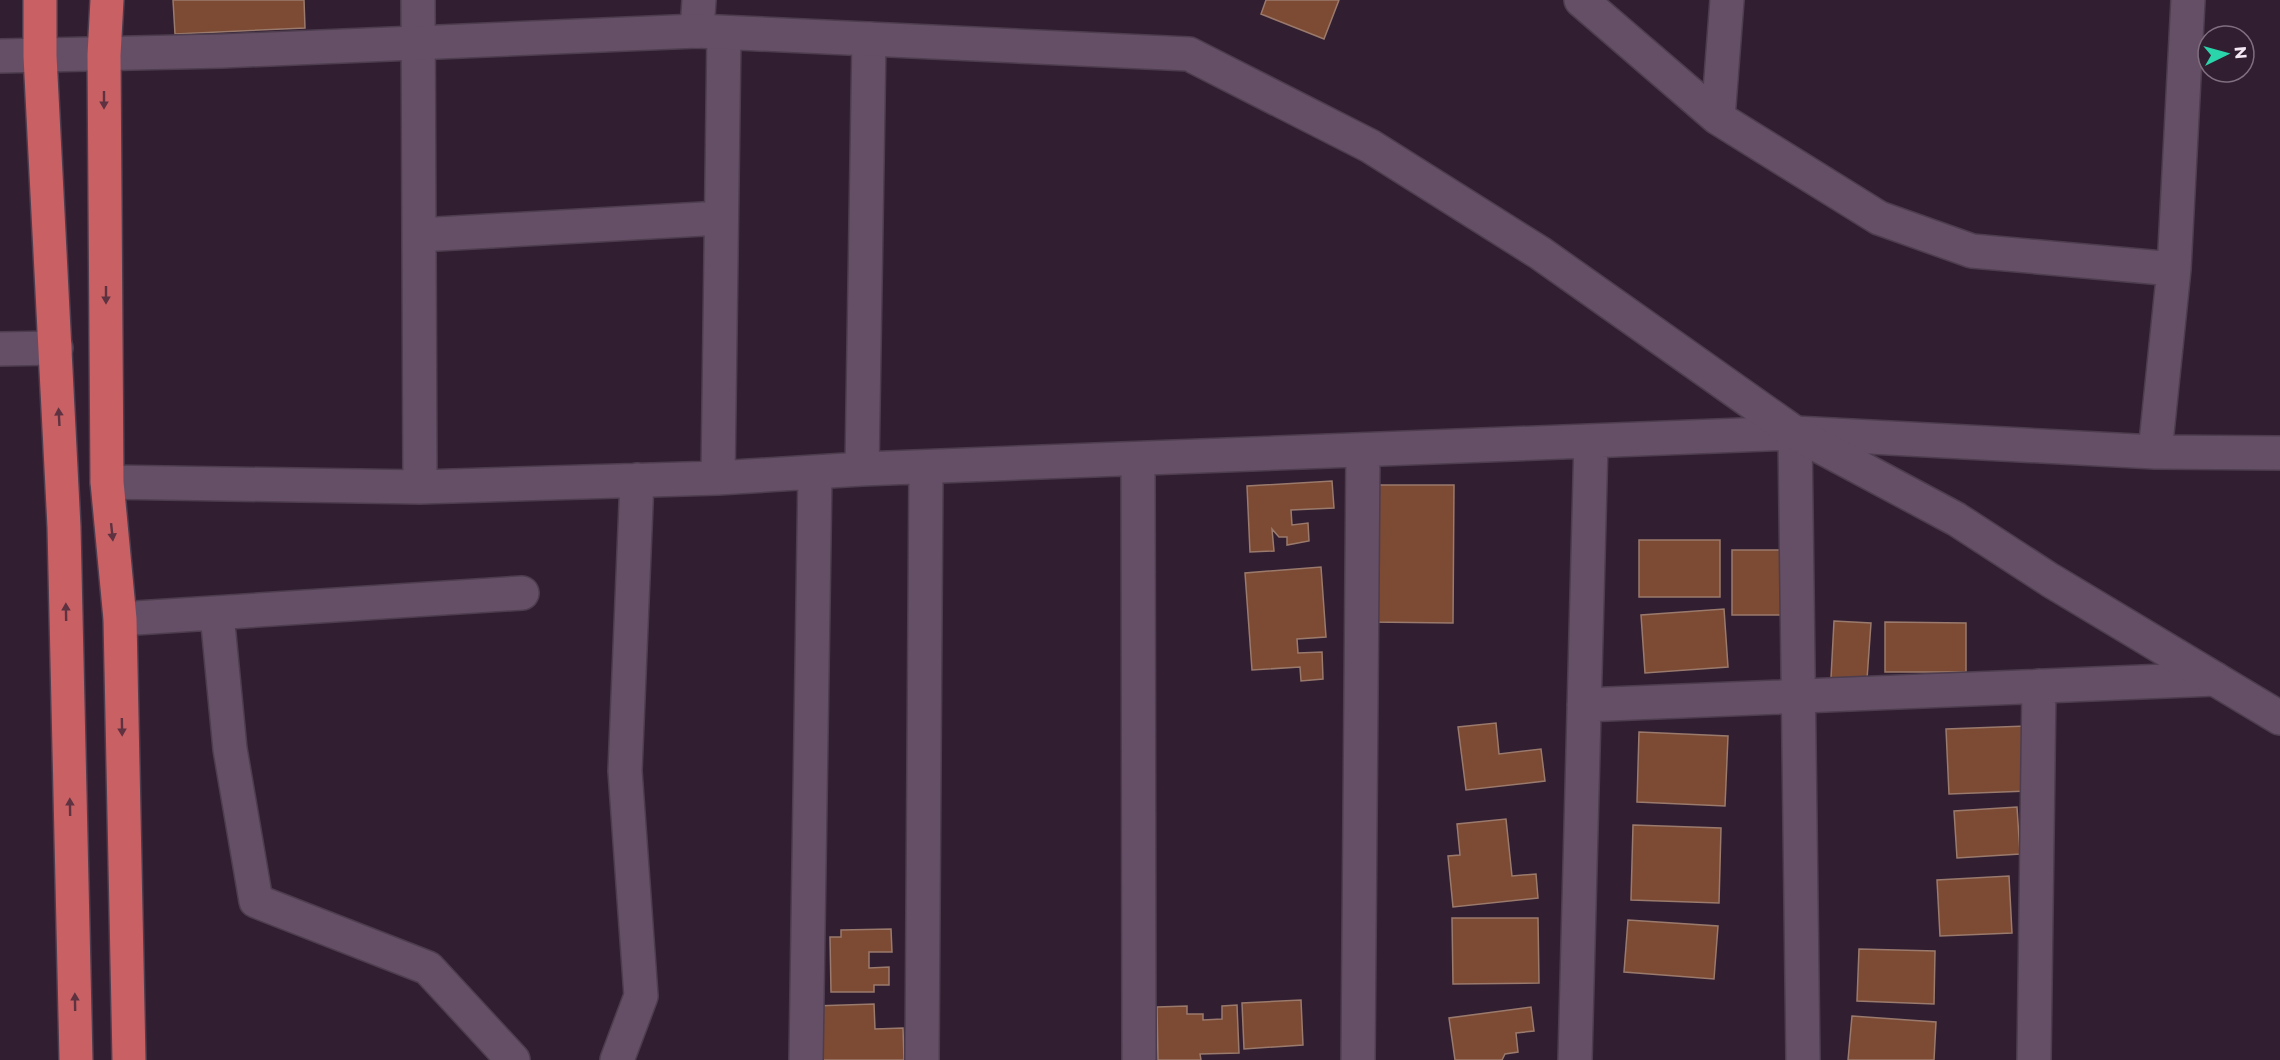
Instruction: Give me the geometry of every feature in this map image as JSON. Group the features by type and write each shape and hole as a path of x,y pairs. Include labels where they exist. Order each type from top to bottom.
{"highway":[{"path":"40,0 40,56 64,527 76,1060"},
{"path":"107,0 104,55 107,482 120,619 129,1060"}],"street":[{"path":"418,0 420,487"},
{"path":"1581,0 1718,118 1879,218 1972,251 2174,269"},
{"path":"1718,118 1727,0"},
{"path":"2155,452 2174,269 2188,0"},
{"path":"0,56 104,55 418,44 706,21 869,39 1189,54 1370,146 1520,240 1795,433 1956,519 2050,580 2280,718"},
{"path":"706,21 721,218 718,478"},
{"path":"862,469 869,39"},
{"path":"419,235 721,218"},
{"path":"0,349 56,348"},
{"path":"1795,433 1803,1060"},
{"path":"107,482 420,487 718,478 862,469 1795,433 2155,452 2280,453"},
{"path":"1575,1060 1592,441"},
{"path":"1358,1060 1363,451"},
{"path":"1138,459 1139,1060"},
{"path":"922,1060 926,467"},
{"path":"806,1060 815,471"},
{"path":"617,1060 641,996 625,771 637,480"},
{"path":"120,619 522,593"},
{"path":"217,614 230,748 256,901 428,968 513,1060"},
{"path":"1584,705 2215,679"},
{"path":"2034,1060 2039,686"}],"building":[{"path":"173,0 304,0 305,28 175,34"},
{"path":"1266,0 1339,0 1324,39 1261,14"},
{"path":"1332,481 1334,508 1291,510 1292,525 1308,523 1309,541 1287,545 1287,537 1279,537 1272,529 1274,551 1250,552 1247,486"},
{"path":"1371,485 1454,485 1453,623 1370,622"},
{"path":"1639,540 1720,540 1720,597 1639,597"},
{"path":"1732,550 1787,550 1787,615 1732,615"},
{"path":"1321,567 1326,637 1297,639 1298,653 1322,652 1323,679 1301,681 1300,667 1252,670 1245,573"},
{"path":"1724,609 1728,667 1645,673 1641,615"},
{"path":"1834,621 1871,623 1867,679 1831,678"},
{"path":"1885,622 1966,623 1966,672 1885,672"},
{"path":"1496,723 1499,754 1541,749 1545,781 1466,790 1458,727"},
{"path":"2026,726 2028,791 1949,794 1946,729"},
{"path":"1639,732 1728,736 1725,806 1637,802"},
{"path":"2017,807 2020,854 1957,858 1954,811"},
{"path":"1506,819 1512,876 1536,874 1538,898 1453,907 1448,856 1460,855 1457,824"},
{"path":"1633,825 1721,828 1719,903 1631,900"},
{"path":"2009,876 2012,933 1940,936 1937,880"},
{"path":"1452,918 1538,918 1539,983 1453,984"},
{"path":"1628,920 1718,926 1714,979 1624,972"},
{"path":"891,929 892,952 869,952 869,968 889,967 889,985 874,985 874,992 831,992 830,937 841,937 841,930"},
{"path":"1859,949 1935,951 1934,1004 1857,1001"},
{"path":"1301,1000 1303,1045 1244,1049 1242,1003"},
{"path":"874,1004 875,1029 903,1028 904,1060 816,1060 814,1006"},
{"path":"1237,1005 1239,1053 1200,1054 1201,1060 1158,1060 1157,1007 1187,1006 1187,1014 1203,1014 1203,1020 1222,1019 1222,1006"},
{"path":"1531,1007 1534,1031 1516,1033 1518,1052 1505,1054 1502,1060 1455,1060 1449,1018"},
{"path":"1852,1016 1936,1022 1934,1060 1848,1060"}]}
